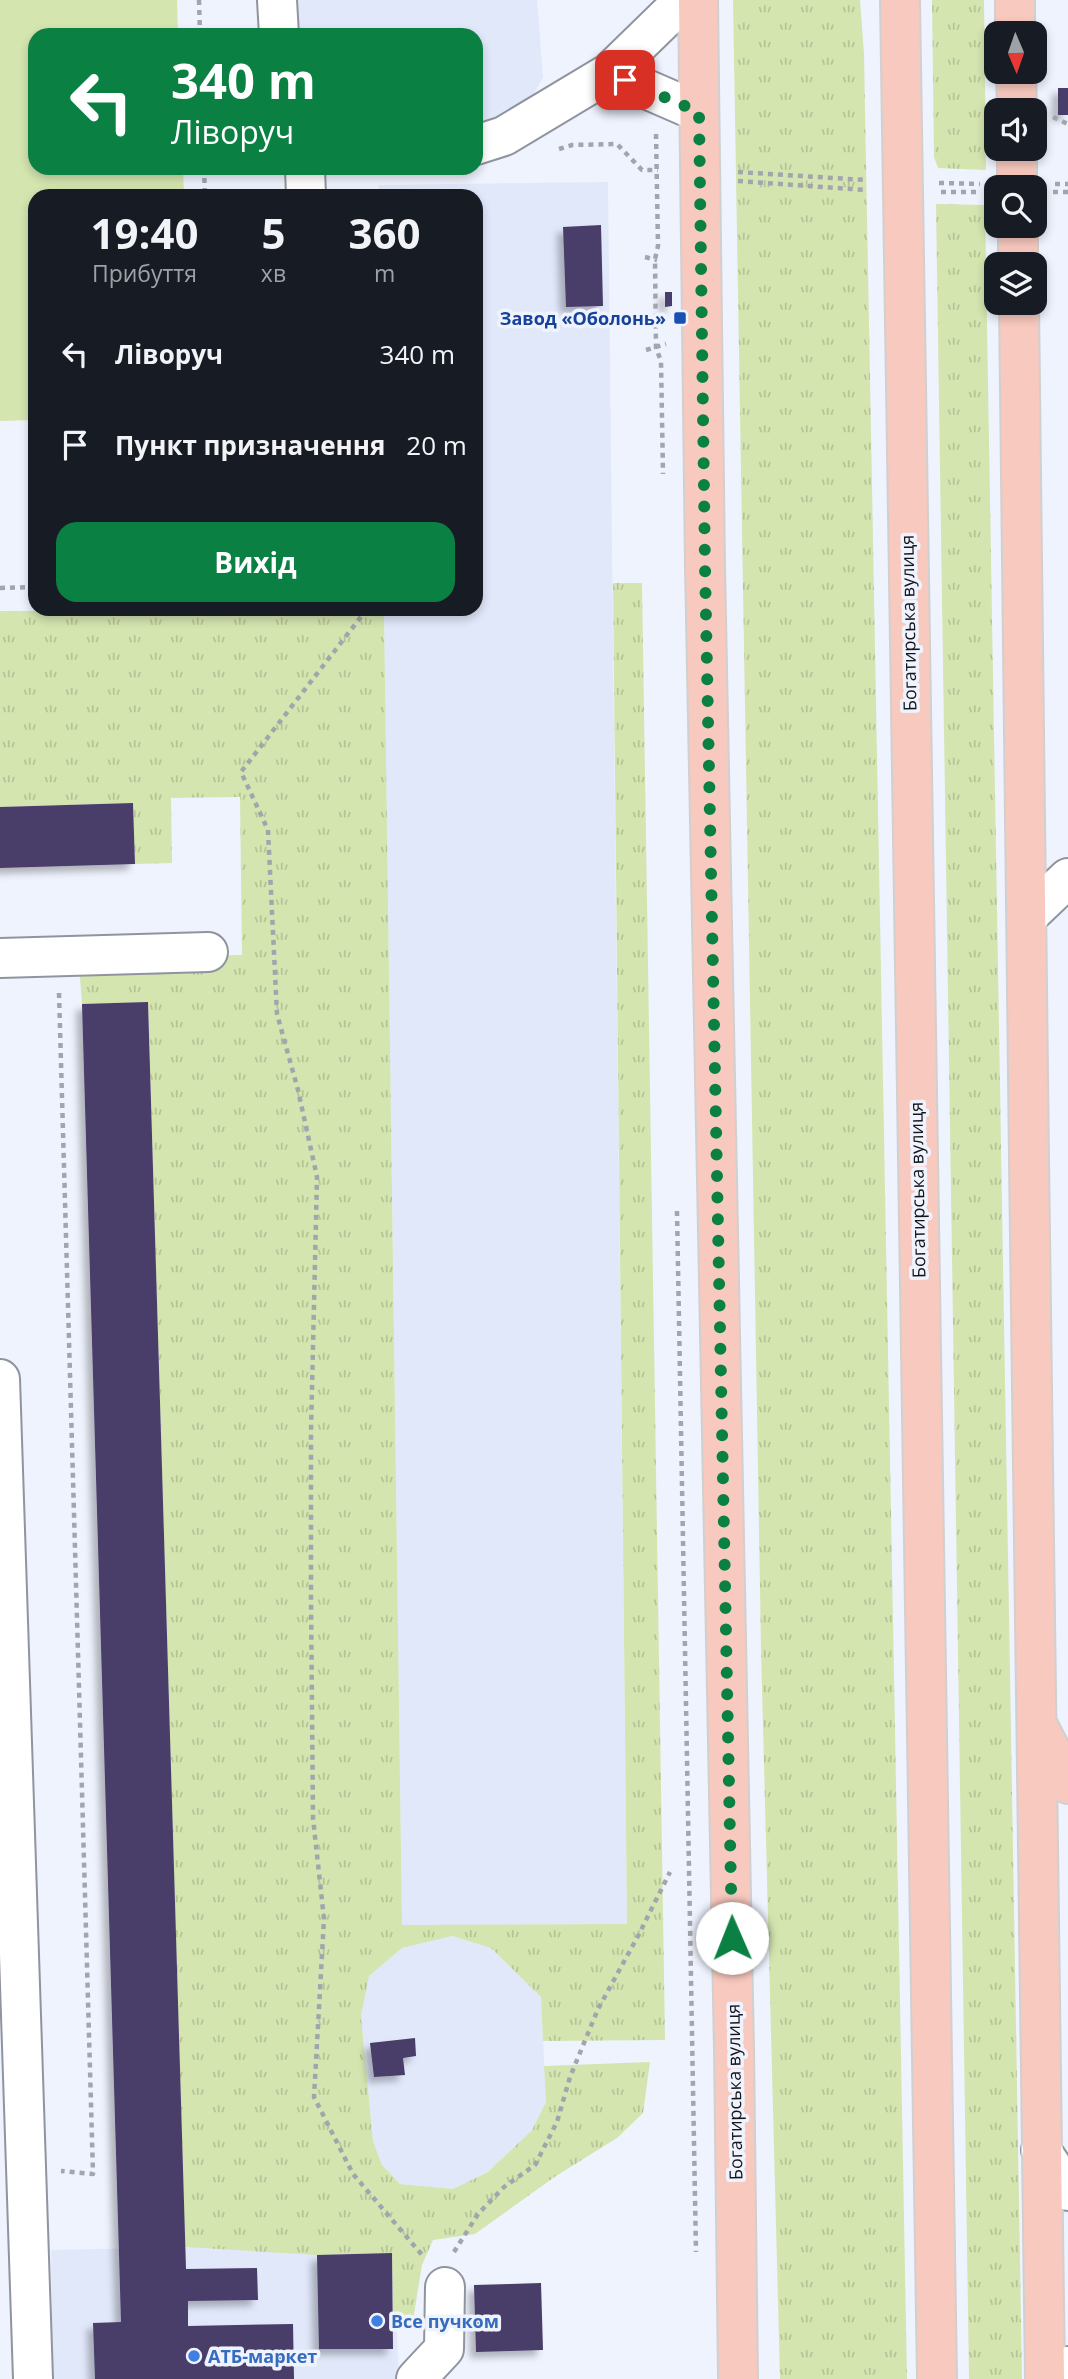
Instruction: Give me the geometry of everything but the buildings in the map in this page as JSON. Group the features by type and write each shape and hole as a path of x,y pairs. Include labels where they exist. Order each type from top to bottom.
{"main road":[{"name":"Богатирська вулиця","path":"698,0 705,566 738,2379"},
{"name":"Богатирська вулиця","path":"900,0 937,2379"},
{"path":"1015,0 1015,21"},
{"path":"1019,315 1045,2379"},
{"path":"1035,1720 1068,1784"}],"lane":[{"path":"277,0 279,28"},
{"path":"483,143 504,136 609,73 684,0"},
{"path":"609,73 699,112"},
{"path":"1028,916 1068,878"},
{"path":"0,958 208,952"},
{"path":"0,1379 19,1923 11,2091 33,2379"},
{"path":"1041,2150 1068,2191"},
{"path":"416,2379 444,2349 445,2287"},
{"path":"1055,2379 1068,2367"}],"path":[{"path":"199,0 200,28"},
{"path":"656,93 656,348 661,361 663,486"},
{"path":"559,149 572,145 617,144 642,170"},
{"path":"726,172 867,180"},
{"path":"928,183 984,184"},
{"path":"1047,184 1068,184"},
{"path":"0,588 28,587"},
{"path":"362,616 241,772 268,830 277,1014 298,1090 317,1177 311,1432 313,1818 324,1919 314,2097 353,2174 416,2247 445,2287"},
{"path":"58,956 93,2174"},
{"path":"677,1211 696,2258"},
{"path":"445,2287 448,2262 478,2214 504,2187 535,2165 557,2122 570,2077 598,2009 670,1872"}],"shaded area":[{"path":"291,0 537,0 543,77 527,107 483,133 483,28 292,28"},
{"path":"608,182 627,1924 402,1926 384,616 483,616 483,189 378,189 378,185"},
{"path":"452,1936 491,1948 541,1997 546,2102 532,2130 488,2172 453,2189 400,2184 382,2165 373,2141 361,2016 369,1976 402,1948"},
{"path":"393,2243 399,2379 53,2379 51,2250"}],"green space":[{"path":"0,0 177,0 178,28 28,28 28,175 183,175 184,189 28,189 28,420 0,421"},
{"path":"733,0 860,0 864,54 907,2379 780,2379 761,1649"},
{"path":"932,0 984,0 986,170 938,168 934,157"},
{"path":"936,204 984,205 986,238 984,315 987,315 1022,2379 969,2379"},
{"path":"613,583 642,583 665,2040 543,2041 541,1997 491,1948 452,1936 402,1948 369,1976 361,2016 373,2141 382,2165 400,2184 453,2189 488,2172 532,2130 546,2102 544,2066 650,2062 643,2113 617,2138 556,2176 475,2234 433,2240 422,2265 413,2320 393,2325 392,2253 317,2255 185,2247 148,1003 82,1004 79,964 173,956 242,955 240,797 171,798 172,863 135,864 133,803 0,807 0,611 28,611 28,616 384,616 402,1925 627,1924"}],"place":[{"name":"Завод «Оболонь»","path":"680,318"},
{"name":"Все пучком","path":"377,2321"},
{"name":"АТБ-маркет","path":"194,2356"}],"route":[{"path":"625,80 699,112 705,566 732,1938"}]}
